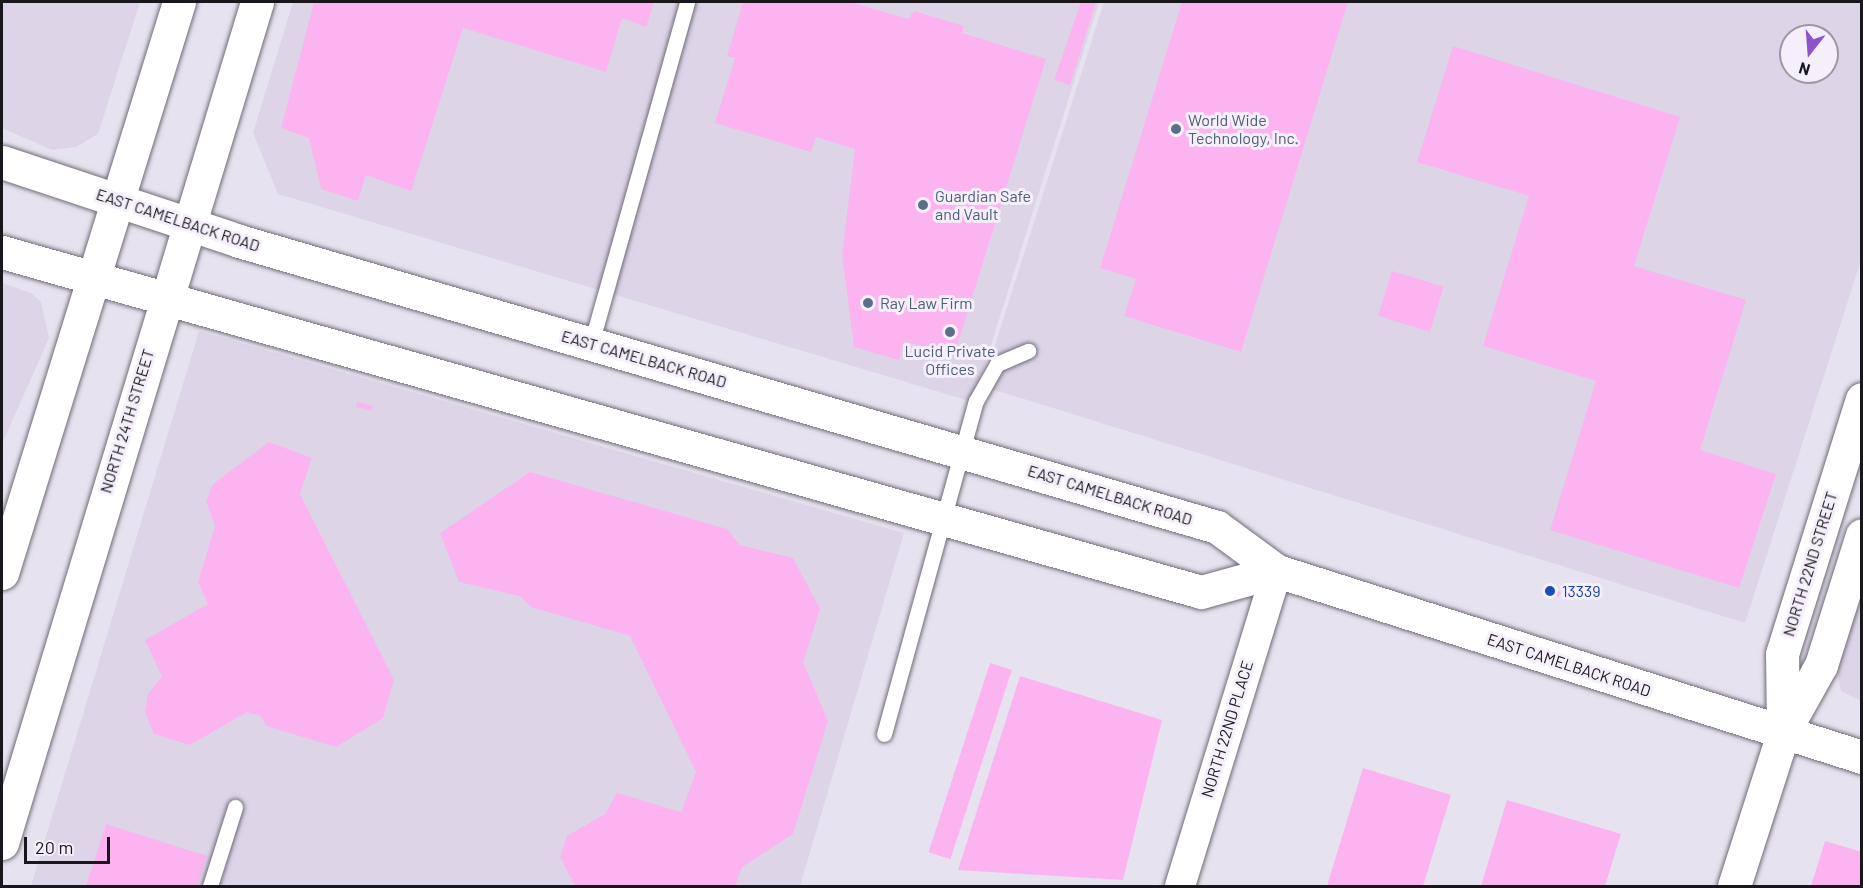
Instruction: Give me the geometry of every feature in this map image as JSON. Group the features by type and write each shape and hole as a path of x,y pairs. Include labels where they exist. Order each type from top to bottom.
{"main road":[{"path":"2,573 179,2"},
{"name":"NORTH 24TH STREET","path":"2,843 186,225 257,2"},
{"name":"EAST CAMELBACK ROAD","path":"2,162 186,225 1217,527 1277,572 1862,757"},
{"path":"2,252 165,296 1201,592 1277,572"},
{"name":"NORTH 22ND STREET","path":"1783,733 1782,654 1859,419"},
{"name":"NORTH 22ND STREET","path":"1734,886 1783,733 1821,665 1862,535"}],"street":[{"name":"NORTH 22ND PLACE","path":"1180,886 1277,572"}],"lane":[{"path":"591,344 687,2"},
{"path":"884,734 947,519 976,400 997,364 1029,351"},
{"path":"210,886 235,807"}],"shaded area":[{"path":"2,2 140,2 98,134 76,147 52,150 2,128"},
{"path":"293,2 1099,2 973,402 278,194 253,133"},
{"path":"1104,2 1861,2 1861,260 1745,623 982,386"},
{"path":"2,283 31,293 41,302 49,338 2,444"},
{"path":"199,331 904,533 800,886 31,886"},
{"path":"1861,591 1861,701 1841,691 1837,672"}],"building":[{"path":"314,2 654,2 646,27 622,18 606,72 463,28 411,191 366,175 358,201 321,189 309,138 281,128"},
{"path":"743,2 851,2 908,19 914,11 964,26 962,33 1046,59 954,356 904,341 899,360 854,347 842,255 855,149 816,137 811,152 715,123 735,58 727,56"},
{"path":"1081,2 1096,2 1070,85 1054,80"},
{"path":"1182,2 1348,2 1241,352 1124,316 1136,279 1100,268"},
{"path":"1453,46 1680,117 1634,266 1746,300 1700,450 1776,474 1739,588 1550,530 1596,381 1483,346 1529,196 1417,162"},
{"path":"1392,271 1444,287 1430,332 1378,316"},
{"path":"357,402 373,406 371,411 356,407"},
{"path":"269,442 312,458 300,494 394,680 383,718 336,747 266,726 261,716 247,712 190,745 154,734 145,712 148,694 162,677 145,640 208,604 198,582 215,526 206,501 213,484"},
{"path":"530,472 727,529 740,545 793,558 820,609 803,662 828,721 793,834 742,867 735,886 575,886 560,857 567,836 605,814 617,793 681,812 696,772 630,636 531,607 520,596 459,582 440,533"},
{"path":"1544,587 1560,592 1559,597 1543,592"},
{"path":"990,663 1012,670 950,859 929,852"},
{"path":"1020,676 1162,720 1123,880 958,870"},
{"path":"1363,768 1451,795 1423,886 1327,886"},
{"path":"1507,800 1621,834 1605,886 1481,886"},
{"path":"106,824 207,856 197,886 86,886"},
{"path":"1825,841 1862,852 1862,886 1811,886"}],"place":[{"name":"World Wide Technology, Inc.","path":"1176,129"},
{"name":"Guardian Safe and Vault","path":"923,205"},
{"name":"Ray Law Firm","path":"868,303"},
{"name":"Lucid Private Offices","path":"950,332"},
{"name":"13339","path":"1550,591"}]}
